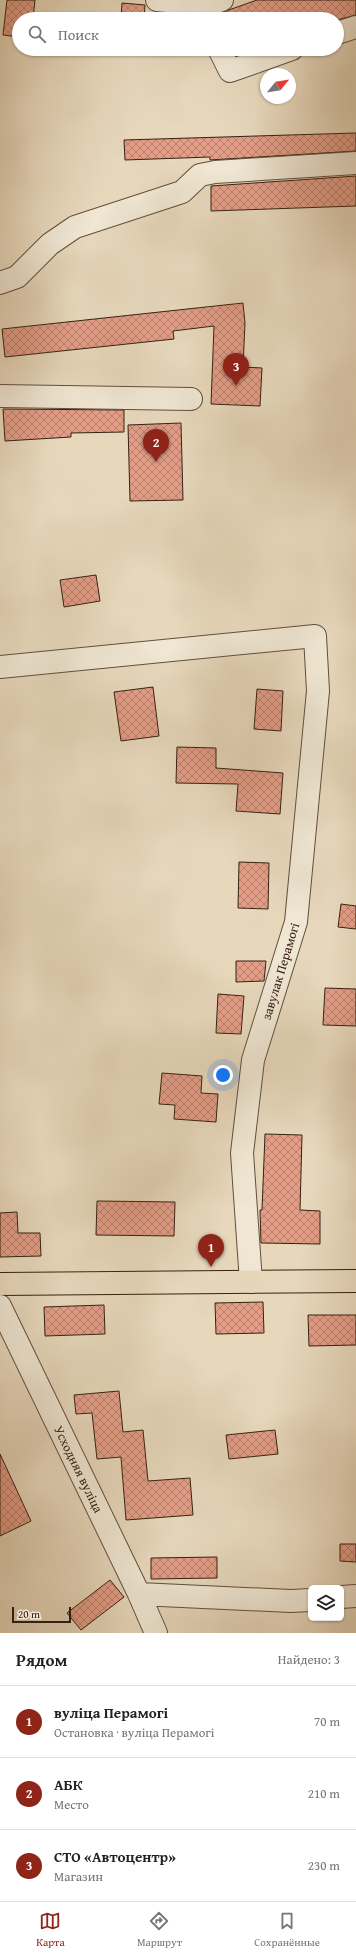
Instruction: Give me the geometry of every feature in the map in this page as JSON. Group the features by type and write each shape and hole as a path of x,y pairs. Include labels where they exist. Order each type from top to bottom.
{"main road":[{"path":"0,1284 356,1281"}],"street":[{"path":"157,0 199,11 208,5 222,0"},
{"path":"344,31 356,27"},
{"path":"222,56 230,71 272,56"},
{"path":"0,283 18,277 50,244 75,227 182,192 200,175 215,172 356,163"},
{"path":"0,396 191,399"},
{"name":"завулак Перамогі","path":"0,666 315,636 318,691 296,922 253,1060 242,1153 251,1282"},
{"name":"Усходняя вуліца","path":"0,1306 139,1594 156,1633"},
{"path":"139,1594 301,1600"},
{"path":"344,1597 356,1596"}],"building":[{"path":"7,0 35,0 34,12 12,12 12,36 3,35"},
{"path":"257,0 356,0 356,15 344,18 344,12 223,12"},
{"path":"122,3 145,5 144,12 121,12"},
{"path":"356,133 356,151 210,160 210,157 125,160 124,140"},
{"path":"356,176 356,206 211,211 211,186"},
{"path":"243,303 245,323 243,367 262,368 260,406 211,404 214,326 173,331 174,339 5,357 2,329"},
{"path":"3,409 124,410 124,432 71,433 71,437 5,441"},
{"path":"181,423 183,500 130,501 128,425"},
{"path":"96,575 100,601 64,607 60,580"},
{"path":"153,687 159,736 121,741 114,692"},
{"path":"257,689 283,691 281,731 254,729"},
{"path":"177,747 216,748 216,768 283,773 280,814 236,811 238,784 176,783"},
{"path":"239,862 269,863 268,909 238,908"},
{"path":"341,904 356,906 356,929 338,927"},
{"path":"236,961 266,961 264,981 236,982"},
{"path":"325,988 356,989 356,1026 323,1025"},
{"path":"218,994 244,996 241,1034 216,1033"},
{"path":"162,1073 202,1076 201,1093 218,1094 216,1122 174,1119 175,1105 159,1104"},
{"path":"265,1134 302,1135 300,1210 320,1211 320,1244 261,1243 260,1210 262,1210"},
{"path":"97,1201 175,1202 174,1236 96,1235"},
{"path":"17,1212 18,1233 40,1233 41,1256 0,1257 0,1213"},
{"path":"263,1302 264,1333 216,1334 215,1303"},
{"path":"104,1305 105,1334 45,1336 44,1307"},
{"path":"308,1315 356,1315 356,1345 309,1346"},
{"path":"119,1391 123,1432 143,1430 148,1481 190,1478 193,1515 126,1520 121,1457 97,1459 92,1413 76,1414 74,1395"},
{"path":"275,1430 278,1454 229,1459 226,1435"},
{"path":"0,1454 31,1521 0,1536"},
{"path":"340,1544 356,1544 356,1562 340,1561"},
{"path":"217,1557 217,1578 151,1579 151,1558"},
{"path":"110,1580 124,1597 81,1630 67,1613"}],"place":[{"name":"СТО «Автоцентр»","path":"236,386"},
{"name":"АБК","path":"156,462"},
{"name":"вуліца Перамогі","path":"211,1267"}]}
